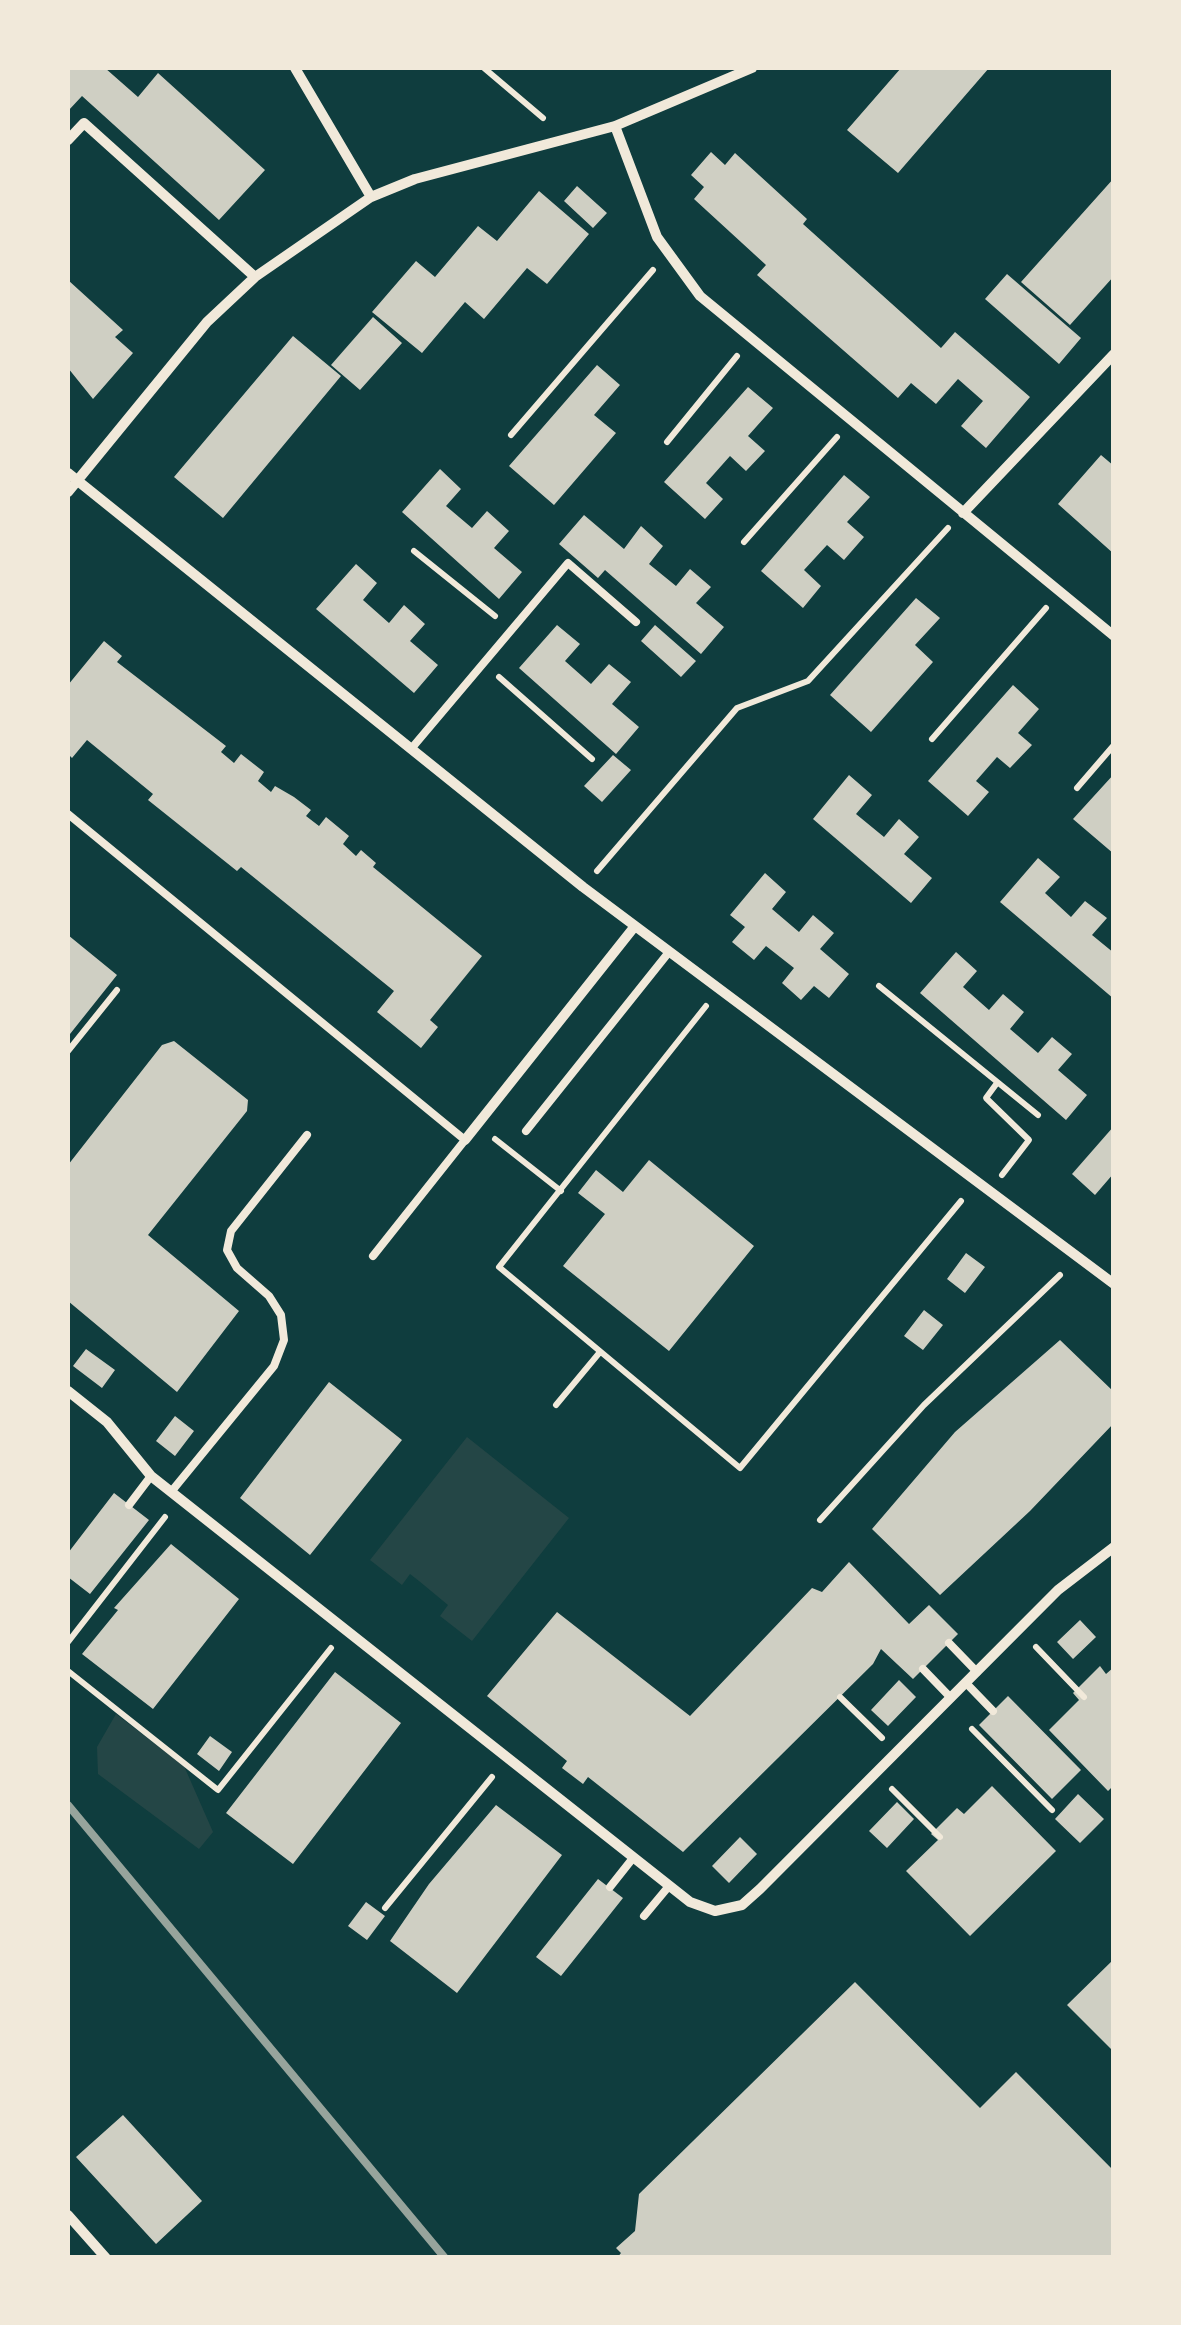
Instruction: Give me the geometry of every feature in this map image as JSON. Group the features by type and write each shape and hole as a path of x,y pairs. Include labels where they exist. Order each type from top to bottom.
{"street":[{"path":"295,68 370,196"},
{"path":"68,492 72,477 169,364 255,276 370,196 414,179 614,126 752,68"},
{"path":"68,140 84,122 255,276"},
{"path":"614,126 667,254 700,296 1114,636"},
{"path":"963,513 1114,354"},
{"path":"72,477 634,926 1114,1284"},
{"path":"465,1140 634,926"},
{"path":"68,1391 108,1422 151,1476 669,1886 690,1902 715,1911 742,1905 1058,1590 1114,1547"},
{"path":"68,2215 106,2258"}],"lane":[{"path":"411,749 568,564 636,622"},
{"path":"68,814 465,1140 373,1256"},
{"path":"526,1131 670,952"},
{"path":"175,1495 274,1366 284,1340 281,1315 269,1296 237,1268 227,1250 231,1230 307,1135"},
{"path":"129,1504 151,1476"},
{"path":"949,1643 977,1672"},
{"path":"922,1669 948,1700"},
{"path":"966,1683 993,1711"},
{"path":"610,1887 633,1858"},
{"path":"644,1916 669,1886"}],"path":[{"path":"484,68 566,139"},
{"path":"511,435 667,254"},
{"path":"667,442 750,340"},
{"path":"744,542 851,422"},
{"path":"583,886 737,708 808,681 963,513"},
{"path":"414,551 512,630"},
{"path":"932,739 1060,592"},
{"path":"482,664 592,759"},
{"path":"1076,788 1114,744"},
{"path":"878,986 1038,1115"},
{"path":"68,1052 117,990"},
{"path":"719,990 499,1268 740,1468 978,1182"},
{"path":"990,1192 1028,1140 986,1098 997,1083"},
{"path":"477,1125 560,1191"},
{"path":"820,1520 924,1405 1078,1258"},
{"path":"556,1405 600,1352"},
{"path":"68,1642 175,1495"},
{"path":"68,1671 218,1790 346,1630"},
{"path":"1019,1630 1084,1696"},
{"path":"840,1697 896,1752"},
{"path":"948,1700 1052,1810"},
{"path":"386,1908 507,1758"},
{"path":"876,1772 940,1838"}],"shaded area":[{"path":"467,1437 569,1518 472,1641 440,1616 448,1605 419,1581 410,1574 402,1585 370,1560"},
{"path":"116,1714 184,1766 213,1832 199,1849 98,1774 97,1747"}],"building":[{"path":"68,68 105,68 138,97 158,73 265,170 219,220 82,96 68,111"},
{"path":"901,68 989,68 898,173 847,130"},
{"path":"711,152 725,165 735,153 807,219 803,224 941,348 955,332 1030,397 986,448 961,426 983,401 958,379 936,404 911,383 898,398 757,275 766,265 694,199 704,187 691,175"},
{"path":"1114,178 1114,276 1070,325 1021,282"},
{"path":"577,186 607,213 593,228 564,201"},
{"path":"539,191 589,234 547,284 527,268 484,319 465,302 422,353 372,312 416,261 435,277 478,226 497,241"},
{"path":"1007,274 1081,338 1059,364 985,299"},
{"path":"68,280 123,330 115,337 133,353 93,399 68,368"},
{"path":"373,317 402,343 360,390 331,365"},
{"path":"293,336 341,376 223,518 174,477"},
{"path":"597,365 620,385 594,415 616,433 554,505 509,466"},
{"path":"748,387 773,408 748,436 765,451 746,471 730,456 706,483 723,499 705,519 664,482"},
{"path":"1101,455 1114,466 1114,554 1058,504"},
{"path":"440,469 461,489 446,506 472,528 487,511 509,531 494,548 522,572 499,599 402,512"},
{"path":"844,475 870,497 847,522 864,537 844,560 827,545 804,570 821,586 803,608 761,571"},
{"path":"584,515 624,549 641,526 663,546 649,564 676,586 690,569 711,587 696,603 724,627 701,654 605,570 598,578 559,544"},
{"path":"356,564 377,583 363,600 389,623 404,605 425,624 410,641 438,665 414,693 316,609"},
{"path":"916,598 940,618 915,645 933,662 871,732 830,695"},
{"path":"557,625 580,644 565,661 591,684 609,664 631,682 612,704 639,727 616,754 519,668"},
{"path":"655,625 696,661 681,677 641,641"},
{"path":"104,641 122,656 117,662 226,746 221,752 234,763 241,754 264,772 258,781 271,792 275,786 294,797 311,810 306,816 319,826 326,817 349,836 343,844 356,856 361,850 376,863 373,867 482,956 430,1020 438,1027 421,1048 377,1012 394,991 241,867 237,871 148,800 153,794 87,740 72,758 68,754 68,685"},
{"path":"1013,685 1039,709 1018,733 1032,745 1010,768 997,757 976,781 989,792 968,816 928,781"},
{"path":"613,755 631,770 602,802 584,786"},
{"path":"1114,774 1114,854 1073,819"},
{"path":"849,775 872,795 856,814 884,837 899,819 919,837 904,854 932,878 911,903 813,819"},
{"path":"1038,858 1060,877 1045,893 1071,917 1085,901 1107,918 1092,935 1114,953 1114,999 1000,902"},
{"path":"765,873 786,892 772,909 799,932 813,915 834,933 820,949 849,974 829,998 814,986 801,1000 782,983 794,968 766,946 754,960 732,942 745,927 730,915"},
{"path":"68,935 117,975 70,1034 68,1032"},
{"path":"956,952 977,971 963,987 989,1010 1003,994 1024,1012 1010,1029 1038,1053 1052,1037 1072,1054 1058,1070 1087,1095 1066,1120 920,993"},
{"path":"174,1041 248,1100 247,1111 148,1235 239,1311 177,1392 68,1301 68,1165 162,1045"},
{"path":"1114,1126 1114,1173 1095,1195 1072,1174"},
{"path":"649,1160 754,1246 669,1351 563,1266 605,1214 578,1193 596,1170 623,1192"},
{"path":"966,1253 985,1267 965,1293 947,1279"},
{"path":"924,1310 943,1325 923,1350 904,1336"},
{"path":"1060,1340 1114,1392 1114,1423 1030,1511 940,1595 872,1529 955,1432"},
{"path":"86,1349 115,1370 102,1388 73,1366"},
{"path":"329,1382 402,1440 310,1555 240,1498"},
{"path":"175,1416 194,1431 175,1456 156,1441"},
{"path":"114,1493 149,1520 90,1594 68,1577 68,1553"},
{"path":"171,1544 239,1599 153,1709 82,1654 118,1610 114,1608"},
{"path":"849,1562 909,1624 929,1605 958,1634 913,1679 881,1649 873,1664 683,1852 588,1777 583,1784 562,1768 567,1761 487,1696 557,1612 690,1716 812,1588 822,1592"},
{"path":"1080,1620 1096,1637 1073,1659 1057,1642"},
{"path":"1100,1666 1106,1674 1114,1667 1114,1785 1108,1791 1049,1730 1079,1700 1073,1693"},
{"path":"335,1672 401,1723 293,1864 226,1813"},
{"path":"899,1680 916,1697 888,1726 871,1710"},
{"path":"1008,1696 1081,1770 1052,1799 979,1725"},
{"path":"210,1736 232,1752 219,1771 197,1754"},
{"path":"992,1786 1056,1851 970,1936 906,1871 938,1840 931,1834 957,1808 964,1814"},
{"path":"1078,1794 1104,1819 1080,1843 1055,1819"},
{"path":"897,1802 914,1819 887,1848 869,1831"},
{"path":"496,1805 562,1855 457,1993 390,1941 429,1884"},
{"path":"740,1837 757,1854 729,1883 712,1866"},
{"path":"598,1879 623,1898 561,1976 536,1957"},
{"path":"366,1902 385,1916 367,1940 348,1926"},
{"path":"1114,1959 1114,2052 1067,2005"},
{"path":"855,1982 980,2108 1016,2072 1114,2171 1114,2258 617,2258 621,2253 616,2248 635,2231 639,2194"},
{"path":"123,2115 202,2201 156,2244 76,2157"}],"railway":[{"path":"68,1805 445,2258"}]}
